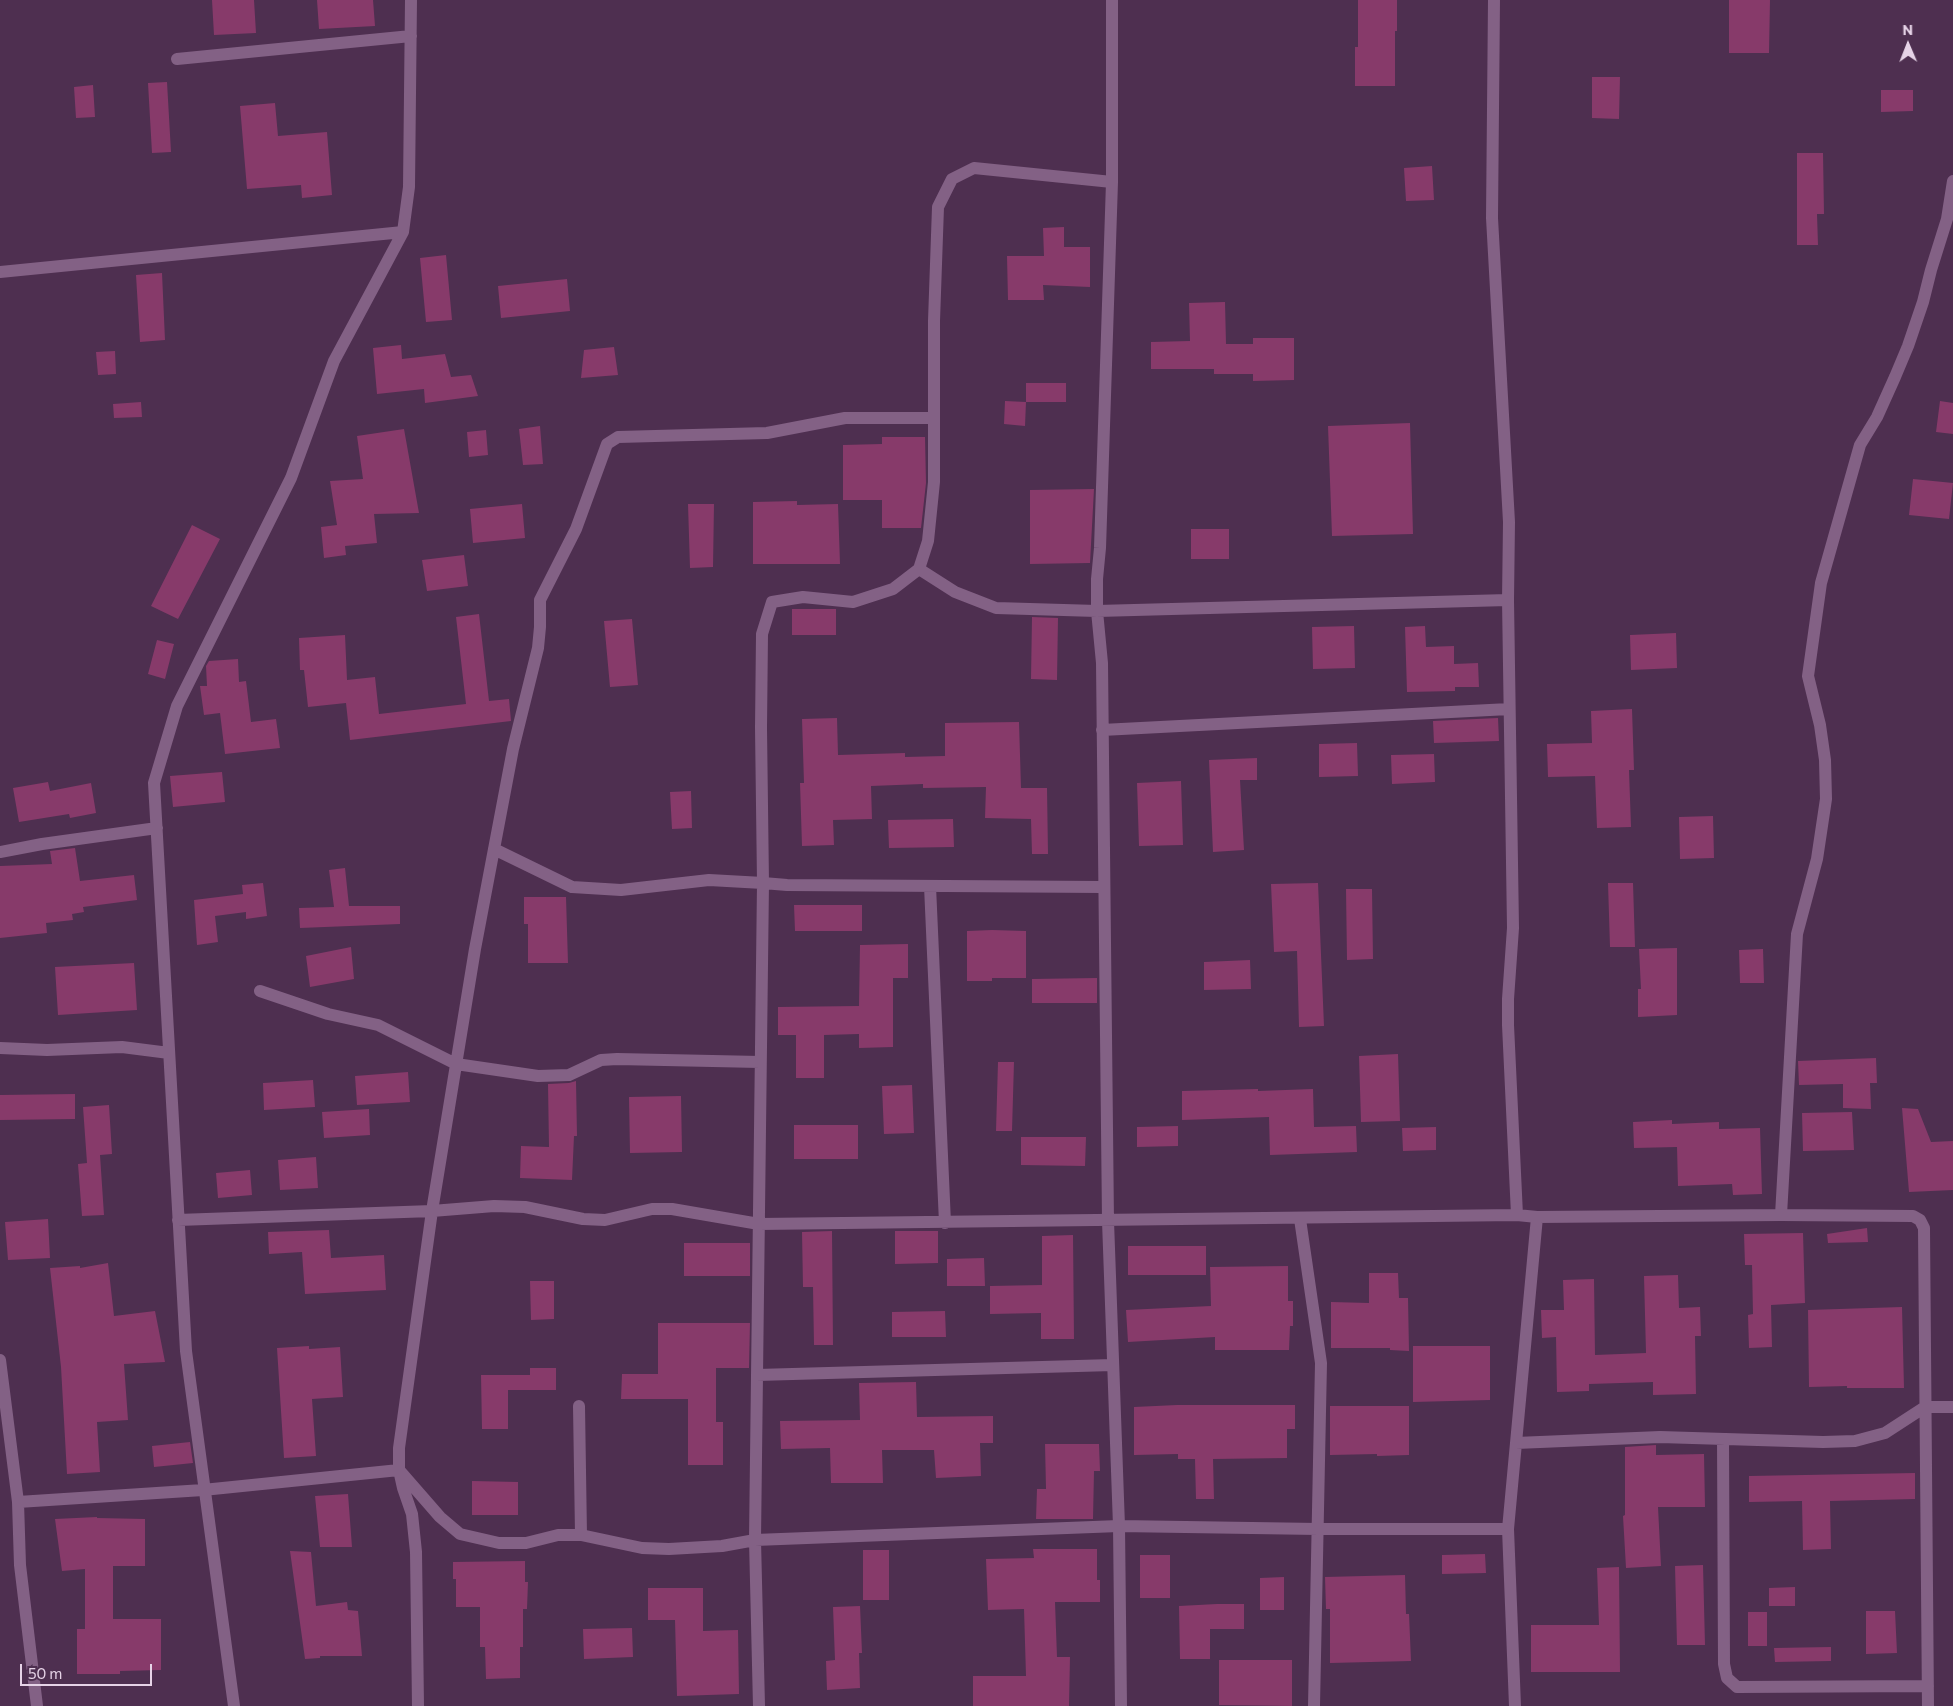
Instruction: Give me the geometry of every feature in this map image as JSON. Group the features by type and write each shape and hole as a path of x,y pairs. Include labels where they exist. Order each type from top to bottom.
{"street":[{"path":"234,1706 203,1490 186,1351 154,783 177,706 291,478 334,361 402,232 409,187 411,0"},
{"path":"1112,0 1112,182 1100,548 1097,579 1102,663 1108,1221 1119,1526 1120,1706"},
{"path":"1494,0 1492,218 1508,522 1513,928 1508,1025 1517,1215"},
{"path":"178,59 410,36"},
{"path":"758,1706 755,1540 763,883 762,634 772,602 803,597 853,602 893,589 919,569 928,540 934,482 933,418 938,207 952,179 974,168 1112,182"},
{"path":"1781,1215 1797,934 1817,859 1826,799 1825,760 1820,725 1808,676 1821,584 1860,445 1895,377 1923,302 1947,219 1953,181"},
{"path":"0,272 402,232"},
{"path":"418,1706 416,1552 412,1514 403,1488 400,1470 399,1448 432,1211 456,1064 513,749 540,638 540,600 576,529 606,444 618,437 767,433 845,418 933,418"},
{"path":"919,569 955,592 996,608 1098,611 1508,600"},
{"path":"1102,730 1509,709"},
{"path":"0,852 42,844 157,828"},
{"path":"494,849 572,886 621,890 709,880 787,885 1103,887"},
{"path":"930,886 945,1223"},
{"path":"260,992 328,1014 378,1024 456,1064 538,1076 569,1075 601,1060 760,1062"},
{"path":"0,1048 47,1050 122,1047 169,1053"},
{"path":"178,1220 432,1211 494,1206 525,1207 583,1219 605,1220 652,1209 672,1209 759,1224 1517,1215 1537,1217 1913,1216 1920,1220 1924,1228 1928,1706"},
{"path":"1515,1706 1508,1529 1537,1217"},
{"path":"1300,1218 1321,1363 1314,1706"},
{"path":"0,1360 18,1502 20,1565 37,1706"},
{"path":"757,1375 1113,1365"},
{"path":"579,1406 581,1536"},
{"path":"1516,1443 1660,1437 1823,1442 1854,1441 1885,1433 1925,1407 1953,1407"},
{"path":"1723,1439 1724,1664 1727,1678 1736,1686 1928,1686"},
{"path":"18,1502 203,1490 400,1470"},
{"path":"400,1470 440,1517 460,1534 499,1543 526,1543 558,1535 581,1536 642,1548 670,1549 722,1546 755,1540 1119,1526 1508,1529"}],"building":[{"path":"212,0 254,0 256,33 214,35"},
{"path":"317,0 373,0 375,26 319,29"},
{"path":"1358,0 1397,0 1395,86 1355,86 1355,47 1358,47"},
{"path":"1729,0 1770,0 1769,53 1729,53"},
{"path":"1592,77 1620,77 1619,119 1592,118"},
{"path":"167,82 171,152 152,153 148,83"},
{"path":"93,85 95,117 76,118 74,87"},
{"path":"1881,90 1913,90 1913,111 1881,112"},
{"path":"275,103 278,136 327,132 332,195 302,198 301,185 247,189 240,106"},
{"path":"1797,153 1823,153 1824,214 1817,214 1818,245 1797,245"},
{"path":"1432,166 1434,200 1406,201 1404,168"},
{"path":"1064,227 1064,247 1090,247 1090,287 1043,285 1044,300 1008,300 1007,256 1044,256 1043,228"},
{"path":"446,255 452,320 426,322 420,258"},
{"path":"162,273 165,340 140,342 136,275"},
{"path":"567,279 570,311 501,318 498,286"},
{"path":"1225,302 1226,344 1253,344 1253,338 1294,338 1294,380 1253,381 1253,374 1214,374 1214,369 1151,369 1151,342 1190,341 1189,303"},
{"path":"401,345 402,359 445,354 451,377 471,375 478,396 425,403 424,389 377,394 373,348"},
{"path":"614,347 618,375 581,378 584,350"},
{"path":"115,351 116,374 98,375 96,352"},
{"path":"1026,383 1066,383 1066,402 1026,402"},
{"path":"1005,401 1026,402 1025,426 1004,424"},
{"path":"1940,401 1953,403 1953,434 1936,432"},
{"path":"141,402 142,417 114,418 113,404"},
{"path":"1410,423 1413,534 1332,536 1328,426"},
{"path":"540,426 543,464 523,465 519,429"},
{"path":"404,429 419,513 374,514 377,543 345,546 346,555 324,558 321,527 337,525 330,481 363,479 357,436"},
{"path":"486,430 488,455 469,457 467,432"},
{"path":"882,437 925,437 926,483 921,528 882,528 882,500 843,500 843,445 882,444"},
{"path":"1913,479 1953,483 1949,519 1909,515"},
{"path":"1094,489 1090,563 1030,564 1030,490"},
{"path":"797,501 797,505 838,504 840,564 753,564 753,502"},
{"path":"522,504 525,538 473,543 470,509"},
{"path":"688,504 714,504 713,567 690,568"},
{"path":"192,525 220,539 178,619 151,606"},
{"path":"1191,529 1229,529 1229,559 1191,559"},
{"path":"464,555 468,586 427,591 422,560"},
{"path":"792,609 836,609 836,635 792,635"},
{"path":"479,614 489,701 509,699 511,721 350,740 346,703 308,707 304,670 300,670 299,638 345,635 347,680 375,677 379,714 466,704 456,617"},
{"path":"1032,617 1058,618 1057,680 1031,679"},
{"path":"632,619 638,685 610,687 604,621"},
{"path":"1354,626 1355,668 1313,669 1312,627"},
{"path":"1425,626 1426,647 1454,646 1454,664 1478,663 1479,687 1455,687 1455,691 1407,692 1405,627"},
{"path":"1676,633 1677,668 1631,670 1630,635"},
{"path":"157,640 174,644 165,679 148,674"},
{"path":"238,659 239,682 246,681 251,722 276,719 280,748 225,754 220,713 204,715 200,686 207,686 206,666 209,661"},
{"path":"1632,709 1634,770 1629,770 1631,827 1597,828 1595,776 1548,777 1547,744 1592,743 1591,711"},
{"path":"837,718 838,755 905,753 905,757 945,756 945,723 1019,722 1021,788 1047,788 1048,854 1032,854 1031,819 985,818 986,787 923,788 923,784 871,786 872,819 833,820 834,845 802,846 800,783 804,783 802,719"},
{"path":"1498,718 1499,741 1434,743 1433,721"},
{"path":"1357,743 1358,776 1319,777 1319,744"},
{"path":"1434,754 1435,782 1392,784 1391,755"},
{"path":"1257,758 1257,780 1240,780 1244,850 1213,852 1209,760"},
{"path":"222,772 225,802 173,807 170,776"},
{"path":"1181,781 1183,845 1139,846 1137,783"},
{"path":"48,782 50,791 91,783 96,813 70,818 69,814 19,822 13,788"},
{"path":"691,791 692,828 672,829 670,792"},
{"path":"1713,816 1714,858 1680,859 1679,817"},
{"path":"953,819 954,847 889,848 888,820"},
{"path":"75,848 80,881 134,875 137,900 83,907 84,912 72,914 73,920 46,923 47,933 0,938 0,866 52,864 50,851"},
{"path":"345,868 349,906 400,906 400,924 300,928 299,908 334,907 329,870"},
{"path":"263,883 267,916 246,919 246,912 215,916 218,942 197,945 194,900 243,894 242,885"},
{"path":"1318,883 1324,1026 1299,1027 1297,951 1274,952 1271,884"},
{"path":"1608,883 1633,883 1635,947 1610,947"},
{"path":"1346,889 1372,889 1373,959 1347,960"},
{"path":"524,897 566,897 568,963 528,963 528,924 524,924"},
{"path":"794,905 862,905 862,931 795,931"},
{"path":"967,931 1026,931 1026,978 992,978 992,981 967,981"},
{"path":"908,944 908,978 893,978 893,1047 859,1048 859,1034 824,1035 824,1078 796,1078 796,1035 778,1035 778,1007 859,1006 860,945"},
{"path":"351,947 354,979 310,987 306,956"},
{"path":"1677,948 1677,1015 1638,1017 1638,989 1641,989 1639,949"},
{"path":"1763,949 1764,983 1740,983 1739,950"},
{"path":"1250,960 1251,989 1204,990 1204,962"},
{"path":"134,963 137,1010 58,1015 55,967"},
{"path":"1097,978 1097,1003 1032,1003 1032,979"},
{"path":"1398,1054 1400,1121 1361,1122 1359,1056"},
{"path":"1876,1058 1877,1083 1870,1083 1871,1109 1843,1108 1843,1084 1799,1085 1798,1061"},
{"path":"998,1062 1014,1062 1012,1131 996,1131"},
{"path":"408,1072 410,1102 357,1105 355,1076"},
{"path":"313,1080 315,1107 264,1110 263,1083"},
{"path":"576,1081 577,1136 574,1136 572,1180 520,1178 521,1146 549,1147 548,1084"},
{"path":"912,1085 914,1133 884,1134 882,1086"},
{"path":"1258,1089 1258,1091 1313,1089 1314,1127 1356,1126 1357,1152 1270,1155 1269,1117 1182,1120 1182,1091"},
{"path":"75,1094 75,1119 0,1120 0,1095"},
{"path":"681,1096 682,1152 630,1153 629,1097"},
{"path":"109,1105 112,1154 100,1155 104,1215 82,1216 78,1164 87,1163 83,1107"},
{"path":"1902,1108 1918,1109 1931,1142 1953,1141 1953,1190 1909,1192"},
{"path":"369,1109 370,1135 324,1138 322,1112"},
{"path":"1852,1112 1854,1150 1803,1151 1802,1113"},
{"path":"1672,1120 1672,1124 1719,1122 1719,1129 1760,1128 1762,1194 1733,1195 1732,1184 1678,1186 1677,1147 1634,1148 1633,1122"},
{"path":"794,1125 858,1125 858,1159 794,1159"},
{"path":"1178,1126 1178,1146 1137,1147 1137,1127"},
{"path":"1436,1127 1436,1150 1403,1151 1402,1128"},
{"path":"1021,1137 1086,1137 1085,1166 1021,1165"},
{"path":"316,1157 318,1188 280,1190 278,1160"},
{"path":"250,1170 252,1195 218,1198 216,1173"},
{"path":"48,1219 50,1258 8,1260 5,1222"},
{"path":"1867,1228 1868,1242 1828,1243 1827,1234"},
{"path":"329,1230 331,1258 384,1255 386,1290 305,1294 302,1252 269,1254 268,1232"},
{"path":"832,1231 833,1345 814,1345 813,1287 803,1287 802,1232"},
{"path":"895,1231 938,1231 938,1263 895,1264"},
{"path":"1803,1233 1805,1303 1771,1305 1772,1347 1749,1348 1748,1315 1753,1314 1752,1265 1745,1265 1744,1234"},
{"path":"1073,1235 1074,1339 1041,1339 1041,1313 990,1314 990,1286 1042,1285 1042,1236"},
{"path":"684,1243 750,1243 750,1276 684,1276"},
{"path":"1128,1246 1206,1246 1206,1275 1128,1275"},
{"path":"984,1258 985,1286 947,1286 947,1259"},
{"path":"108,1263 114,1316 155,1311 165,1362 124,1364 128,1420 97,1422 100,1472 67,1474 61,1367 50,1268 80,1266 80,1268"},
{"path":"1288,1266 1288,1301 1293,1301 1293,1326 1290,1326 1289,1350 1215,1350 1215,1337 1128,1342 1126,1310 1211,1306 1210,1267"},
{"path":"1369,1273 1398,1273 1399,1298 1408,1298 1409,1351 1390,1350 1390,1348 1331,1348 1331,1302 1369,1303"},
{"path":"1678,1275 1679,1308 1700,1307 1701,1336 1695,1336 1696,1394 1653,1395 1653,1382 1589,1384 1589,1391 1557,1392 1556,1337 1542,1338 1541,1310 1564,1310 1563,1280 1594,1279 1595,1355 1646,1353 1644,1276"},
{"path":"530,1281 554,1281 554,1319 531,1320"},
{"path":"1902,1307 1904,1388 1809,1387 1808,1310"},
{"path":"945,1311 946,1337 892,1337 892,1312"},
{"path":"658,1323 750,1323 749,1368 716,1368 716,1422 723,1422 723,1465 688,1465 688,1399 621,1399 622,1374 658,1374"},
{"path":"309,1346 309,1349 340,1347 343,1397 312,1399 316,1456 284,1458 277,1348"},
{"path":"1413,1346 1490,1346 1490,1400 1413,1402"},
{"path":"530,1368 556,1368 556,1390 508,1390 508,1429 482,1429 481,1375 530,1375"},
{"path":"916,1382 917,1417 993,1416 993,1443 980,1443 981,1476 936,1478 934,1450 882,1450 883,1483 831,1483 830,1448 781,1449 780,1421 860,1420 859,1383"},
{"path":"1295,1405 1295,1429 1287,1429 1287,1458 1213,1459 1214,1499 1196,1499 1195,1459 1178,1459 1178,1454 1134,1455 1134,1407"},
{"path":"1330,1406 1409,1406 1409,1455 1330,1455"},
{"path":"190,1442 193,1463 154,1467 152,1446"},
{"path":"1045,1444 1099,1444 1100,1471 1094,1471 1093,1519 1036,1519 1037,1489 1046,1489"},
{"path":"1656,1445 1656,1455 1704,1454 1705,1507 1658,1507 1661,1566 1626,1568 1623,1516 1625,1515 1625,1447"},
{"path":"1915,1473 1915,1499 1830,1501 1831,1549 1803,1550 1802,1501 1749,1502 1749,1476"},
{"path":"472,1481 518,1482 518,1515 472,1515"},
{"path":"348,1494 352,1547 320,1547 315,1496"},
{"path":"97,1517 145,1519 145,1566 113,1566 113,1619 161,1619 161,1670 120,1671 120,1674 77,1674 77,1629 85,1629 85,1569 62,1571 55,1519"},
{"path":"1033,1549 1097,1549 1097,1580 1100,1580 1100,1602 1055,1602 1057,1657 1070,1657 1069,1706 973,1706 973,1676 1026,1676 1024,1609 988,1610 986,1559 1034,1558"},
{"path":"863,1550 889,1550 889,1600 863,1600"},
{"path":"290,1551 311,1552 316,1606 347,1602 348,1610 358,1611 362,1656 320,1656 320,1658 305,1659"},
{"path":"1485,1554 1486,1573 1442,1574 1442,1555"},
{"path":"1140,1555 1170,1555 1170,1598 1140,1598"},
{"path":"525,1561 525,1582 528,1582 527,1609 523,1609 523,1647 520,1647 520,1678 486,1679 485,1647 480,1647 480,1607 456,1607 456,1579 453,1579 453,1562"},
{"path":"1703,1565 1705,1645 1677,1645 1675,1566"},
{"path":"1619,1567 1620,1672 1531,1672 1531,1625 1599,1625 1597,1568"},
{"path":"1405,1575 1406,1614 1409,1614 1411,1661 1330,1663 1330,1609 1326,1609 1325,1577"},
{"path":"1284,1577 1284,1610 1260,1610 1260,1578"},
{"path":"1795,1587 1795,1606 1769,1606 1769,1588"},
{"path":"648,1588 703,1588 703,1631 738,1630 739,1694 677,1696 675,1620 648,1620"},
{"path":"1244,1604 1244,1629 1210,1629 1210,1659 1180,1659 1179,1606"},
{"path":"860,1606 862,1653 859,1653 860,1688 827,1690 826,1661 835,1660 833,1607"},
{"path":"1866,1611 1895,1611 1897,1653 1866,1654"},
{"path":"1748,1612 1767,1612 1767,1646 1748,1646"},
{"path":"632,1628 633,1657 584,1659 583,1629"},
{"path":"1831,1647 1831,1661 1775,1662 1774,1648"},
{"path":"1219,1660 1292,1660 1292,1706 1219,1705"}]}
